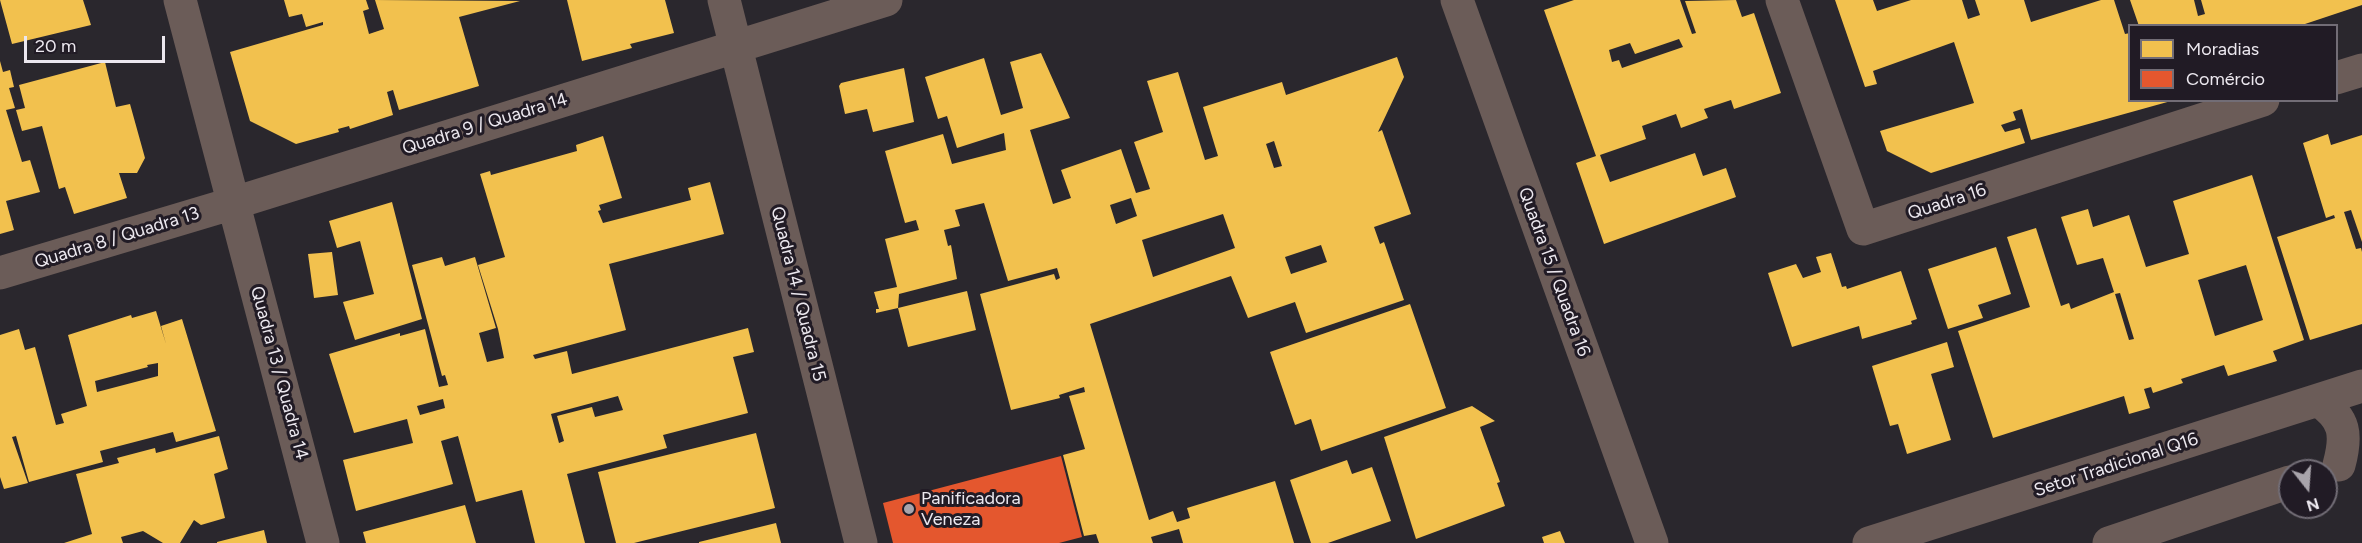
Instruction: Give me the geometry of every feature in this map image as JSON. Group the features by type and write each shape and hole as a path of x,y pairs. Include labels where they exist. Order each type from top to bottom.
{"street":[{"name":"Quadra 13 / Quadra 14","path":"180,0 323,543"},
{"name":"Quadra 14 / Quadra 15","path":"724,0 861,543"},
{"name":"Quadra 9 / Quadra 14","path":"234,203 886,0"},
{"name":"Quadra 15 / Quadra 16","path":"1457,0 1652,543"},
{"name":"Quadra 16","path":"1782,0 1863,229 2257,102"},
{"path":"2338,78 2362,70"},
{"name":"Quadra 8 / Quadra 13","path":"0,273 234,203"},
{"name":"Setor Tradicional Q16","path":"1869,543 2362,386"},
{"path":"2318,400 2328,407 2342,426 2345,442 2341,465"},
{"path":"2109,543 2180,532 2278,487"}],"building: Moradias":[{"path":"0,0 83,0 91,25 12,44"},
{"path":"284,0 366,0 369,9 363,11 369,34 384,29 375,0 520,1 459,17 479,86 399,110 393,90 387,92 393,115 350,129 349,126 338,129 339,132 296,144 250,121 230,52 323,25 323,22 306,27 302,14 289,17"},
{"path":"567,0 665,0 674,33 630,44 632,48 582,61"},
{"path":"1574,0 1680,0 1692,34 1696,33 1685,1 1736,0 1742,17 1754,13 1781,93 1734,109 1731,100 1704,109 1708,118 1681,128 1676,114 1642,126 1646,139 1600,155 1610,182 1695,153 1703,176 1726,168 1736,197 1604,244 1576,163 1596,156 1544,10","holes":["1679,39 1683,47 1622,68 1619,60 1612,62 1609,50 1630,43 1635,54"]},
{"path":"1835,0 1873,0 1877,11 1911,0 1962,0 1968,19 1980,15 1975,0 2024,0 2031,22 2101,0 2114,0 2125,34 2128,33 2128,102 2167,102 2031,140 2022,109 2013,112 2016,120 2001,125 2005,132 2020,128 2025,143 1931,173 1887,151 1880,131 1974,103 1954,42 1873,71 1877,84 1865,87"},
{"path":"2130,0 2194,0 2198,16 2205,14 2201,0 2362,0 2362,5 2305,24 2138,24"},
{"path":"1041,53 1070,118 1030,130 1053,204 1071,198 1061,170 1121,149 1136,193 1150,189 1134,142 1163,132 1147,81 1178,72 1205,160 1218,156 1203,107 1282,82 1286,95 1397,57 1404,77 1378,132 1382,130 1411,214 1374,227 1380,244 1384,242 1404,300 1306,333 1295,302 1248,318 1231,276 1090,324 1149,520 1173,511 1177,522 1190,518 1187,508 1275,481 1294,543 1183,543 1179,529 1151,537 1153,543 1099,543 1096,534 1084,536 1063,455 1085,449 1069,396 1085,392 1084,387 1059,395 1060,398 1011,410 980,294 1054,274 1056,280 1060,278 1057,268 1008,281 984,203 955,210 960,226 944,230 948,246 951,245 957,279 899,294 898,308 876,313 876,309 879,309 874,292 897,287 885,239 919,230 916,220 905,223 885,151 943,134 952,164 1006,150 1004,133 957,148 947,116 938,119 925,77 984,58 1001,115 1023,108 1010,62","holes":["1274,141 1282,166 1274,168 1266,144","1131,198 1137,216 1116,224 1110,205","1223,214 1235,248 1153,277 1142,240","1321,245 1327,262 1291,274 1285,257"]},
{"path":"0,61 3,72 10,70 14,87 9,88 15,108 6,110 22,162 30,160 40,192 6,201 14,230 0,234"},
{"path":"105,62 116,107 130,104 145,158 137,173 119,173 127,198 74,214 65,187 59,189 42,126 22,131 16,110 25,108 19,85"},
{"path":"904,68 914,122 873,132 867,109 845,114 839,86 841,83"},
{"path":"2328,134 2331,145 2362,135 2362,242 2351,210 2344,212 2356,249 2361,248 2362,252 2362,324 2310,340 2277,237 2335,218 2334,215 2326,218 2303,143"},
{"path":"603,136 622,198 599,205 601,210 598,211 603,223 691,200 688,188 710,182 724,234 609,264 626,330 533,355 535,359 567,351 572,374 748,328 754,352 733,357 748,413 663,435 667,448 567,474 585,543 535,543 522,490 476,502 458,436 441,441 453,484 356,511 343,460 413,443 407,419 354,433 329,354 400,333 400,336 425,329 439,387 448,385 445,375 442,376 412,265 442,257 445,266 475,257 496,328 479,333 487,362 504,358 498,329 478,265 505,257 480,174 490,171 491,175 577,151 576,145","holes":["618,396 623,410 595,417 592,407 557,416 564,441 559,443 551,414","443,399 445,408 420,415 417,406"]},
{"path":"2252,175 2304,340 2273,351 2277,361 2228,376 2224,365 2181,379 2183,383 2153,393 2151,387 2144,389 2150,408 2129,414 2124,396 1993,438 1958,331 2030,307 2007,237 2036,228 2061,306 2069,303 2071,309 2114,292 2103,258 2077,265 2061,217 2088,209 2093,227 2129,215 2146,267 2189,254 2173,201","holes":["2246,265 2263,320 2215,336 2198,280","2120,293 2134,339 2129,340 2115,294"]},
{"path":"392,202 422,319 355,340 343,302 374,294 360,241 337,248 329,221"},
{"path":"1996,247 2011,294 1978,305 1983,318 1948,329 1928,269"},
{"path":"332,252 338,295 314,298 308,254"},
{"path":"1831,253 1842,287 1846,286 1847,289 1901,271 1917,319 1911,321 1912,324 1862,339 1859,326 1792,347 1768,273 1796,264 1803,278 1821,272 1816,257"},
{"path":"967,291 976,330 908,347 898,308"},
{"path":"1410,304 1446,408 1321,451 1311,419 1295,425 1270,352"},
{"path":"156,311 166,344 161,326 182,319 216,431 176,442 173,432 100,451 103,462 29,482 16,436 12,437 28,483 4,489 0,477 0,335 19,329 25,350 35,347 56,425 64,423 61,414 87,406 68,335 131,315 132,318","holes":["158,363 158,376 97,392 95,381"]},
{"path":"1947,342 1954,367 1931,374 1951,440 1907,454 1898,424 1890,426 1872,366"},
{"path":"1472,406 1495,421 1480,427 1500,482 1497,483 1505,506 1416,539 1384,437"},
{"path":"756,433 775,508 634,543 616,543 598,472"},
{"path":"219,436 228,469 214,474 225,518 201,525 194,520 180,543 163,543 143,531 121,537 123,543 64,543 92,534 76,474 119,463 117,458 155,448 156,453"},
{"path":"1347,460 1352,474 1372,467 1391,521 1328,543 1311,543 1290,480"},
{"path":"465,505 476,543 366,543 363,532"},
{"path":"776,523 781,543 699,543 699,542"},
{"path":"264,530 267,543 217,543 217,542"},
{"path":"1560,531 1565,543 1544,543 1542,537"}],"building: Comércio":[{"path":"1061,456 1082,537 1059,543 893,543 883,503"}],"place":[{"name":"Panificadora Veneza","path":"909,509"}]}
